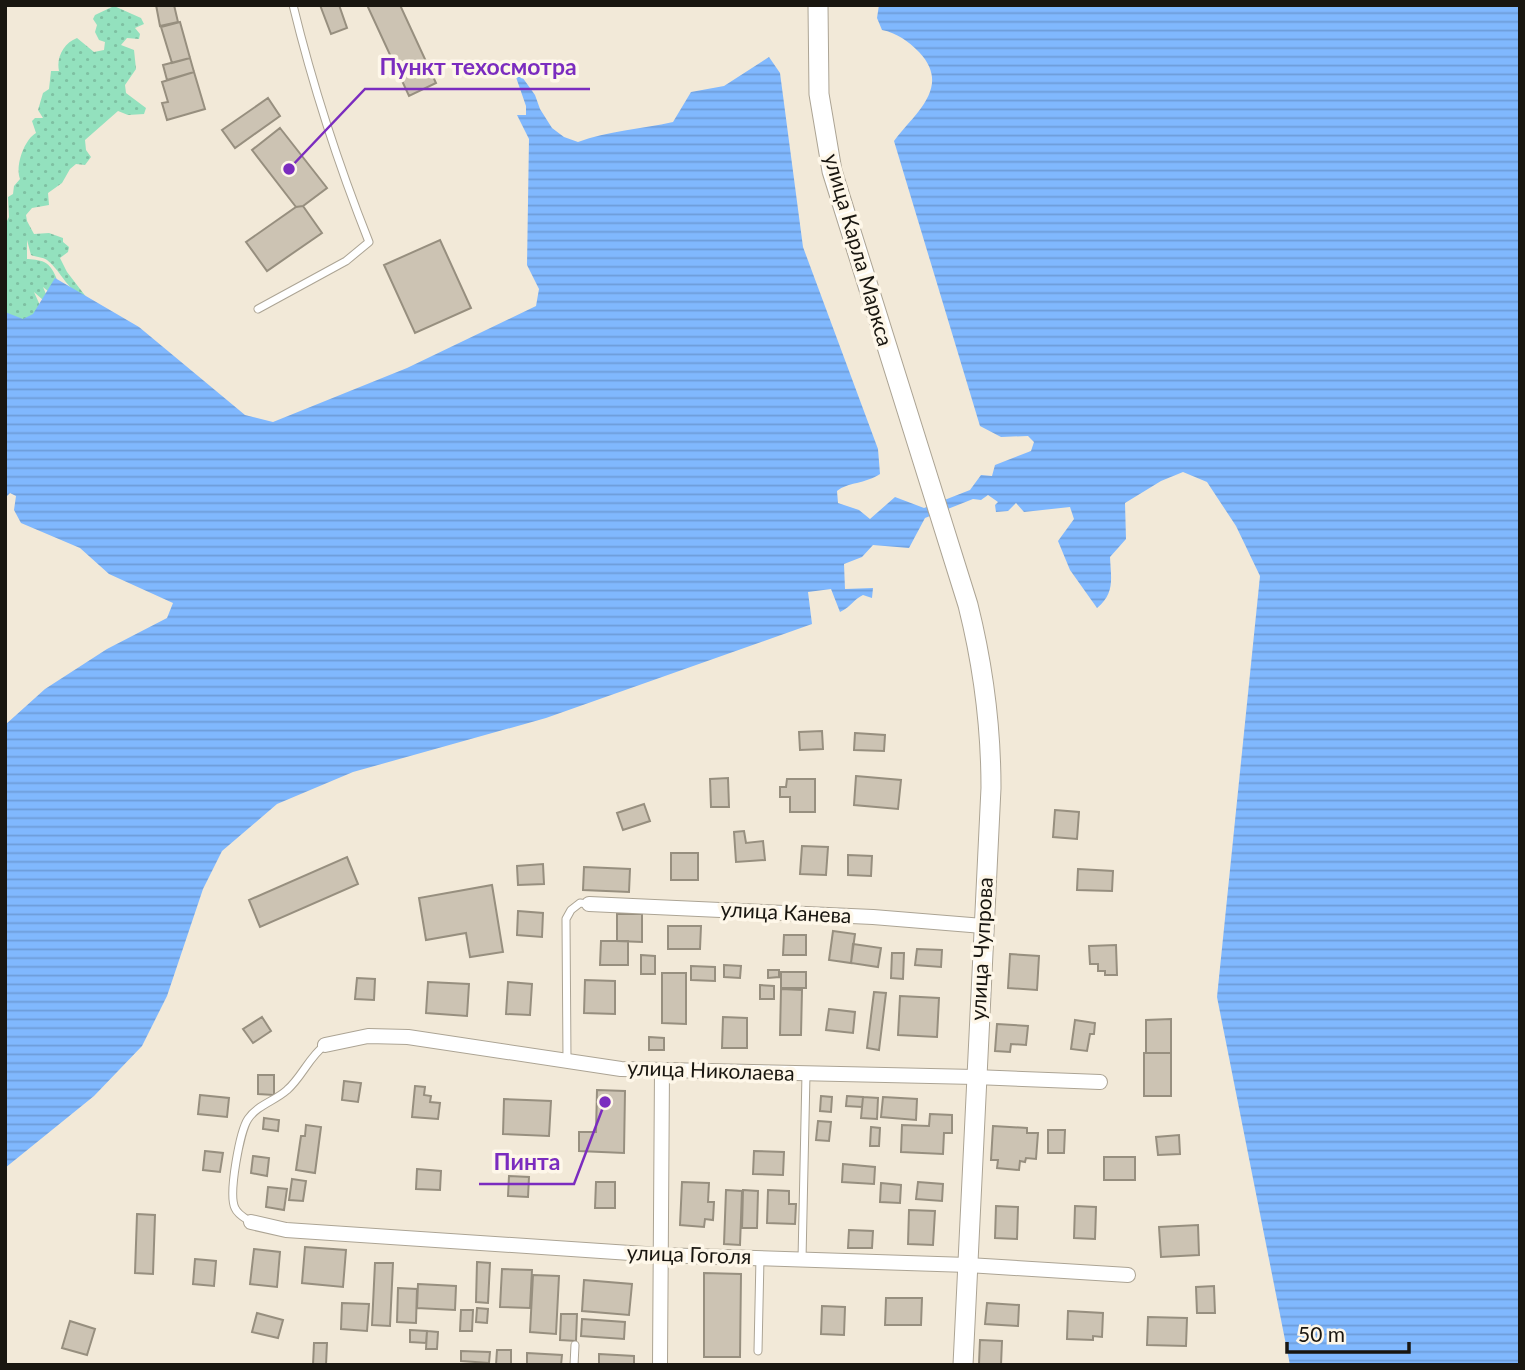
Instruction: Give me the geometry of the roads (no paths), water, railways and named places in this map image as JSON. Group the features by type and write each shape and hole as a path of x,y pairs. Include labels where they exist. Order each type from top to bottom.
{"street":[{"name":"улица Карла Маркса","path":"818,5 819,94 832,171 947,539"},
{"name":"улица Чупрова","path":"947,539 974,629 989,716 991,788 963,1365"},
{"name":"улица Канева","path":"589,904 845,916 984,926"},
{"name":"улица Николаева","path":"324,1045 368,1036 408,1037 621,1069 1100,1082"},
{"path":"660,1365 662,1070"},
{"name":"улица Гоголя","path":"251,1222 286,1230 660,1255 968,1265 1128,1275"}],"lane":[{"path":"258,309 346,261 369,242 310,78 293,5"},
{"path":"567,1060 566,919 571,910 580,903 589,904"},
{"path":"251,1222 240,1216 234,1207 232,1192 233,1174 247,1120 256,1110 287,1090 324,1045"},
{"path":"803,1259 807,1074"},
{"path":"758,1351 760,1258"},
{"path":"574,1365 575,1345"}],"water":[{"path":"879,5 1520,5 1520,1365 1290,1365 1217,997 1260,576 1236,526 1207,482 1183,472 1161,481 1125,503 1126,539 1110,557 1109,591 1097,608 1070,570 1058,541 1074,519 1070,507 1024,512 1016,503 1008,511 996,512 995,505 998,502 988,495 981,500 973,499 925,518 909,548 873,545 862,557 844,564 845,589 873,588 872,598 863,595 840,612 831,589 808,592 812,624 546,718 353,772 277,804 222,851 203,889 167,996 142,1046 94,1096 5,1168 5,725 45,689 107,649 167,618 173,603 109,574 80,548 21,523 14,510 16,496 10,493 5,498 5,312 23,319 33,314 55,278 139,327 245,415 273,422 407,368 536,306 539,289 527,265 529,139 517,115 526,115 526,106 510,60 535,95 552,128 564,137 578,142 673,122 691,92 724,86 769,57 780,73 803,247 878,449 880,474 837,491 838,503 859,510 870,519 895,497 924,508 970,490 981,475 992,476 995,465 1031,451 1034,442 1028,436 1001,437 980,426 894,141 927,99 932,77 928,65 915,48 897,35 882,30 877,18"}],"place":[{"name":"Пункт техосмотра","path":"289,169"},
{"name":"Пинта","path":"605,1102"}]}
